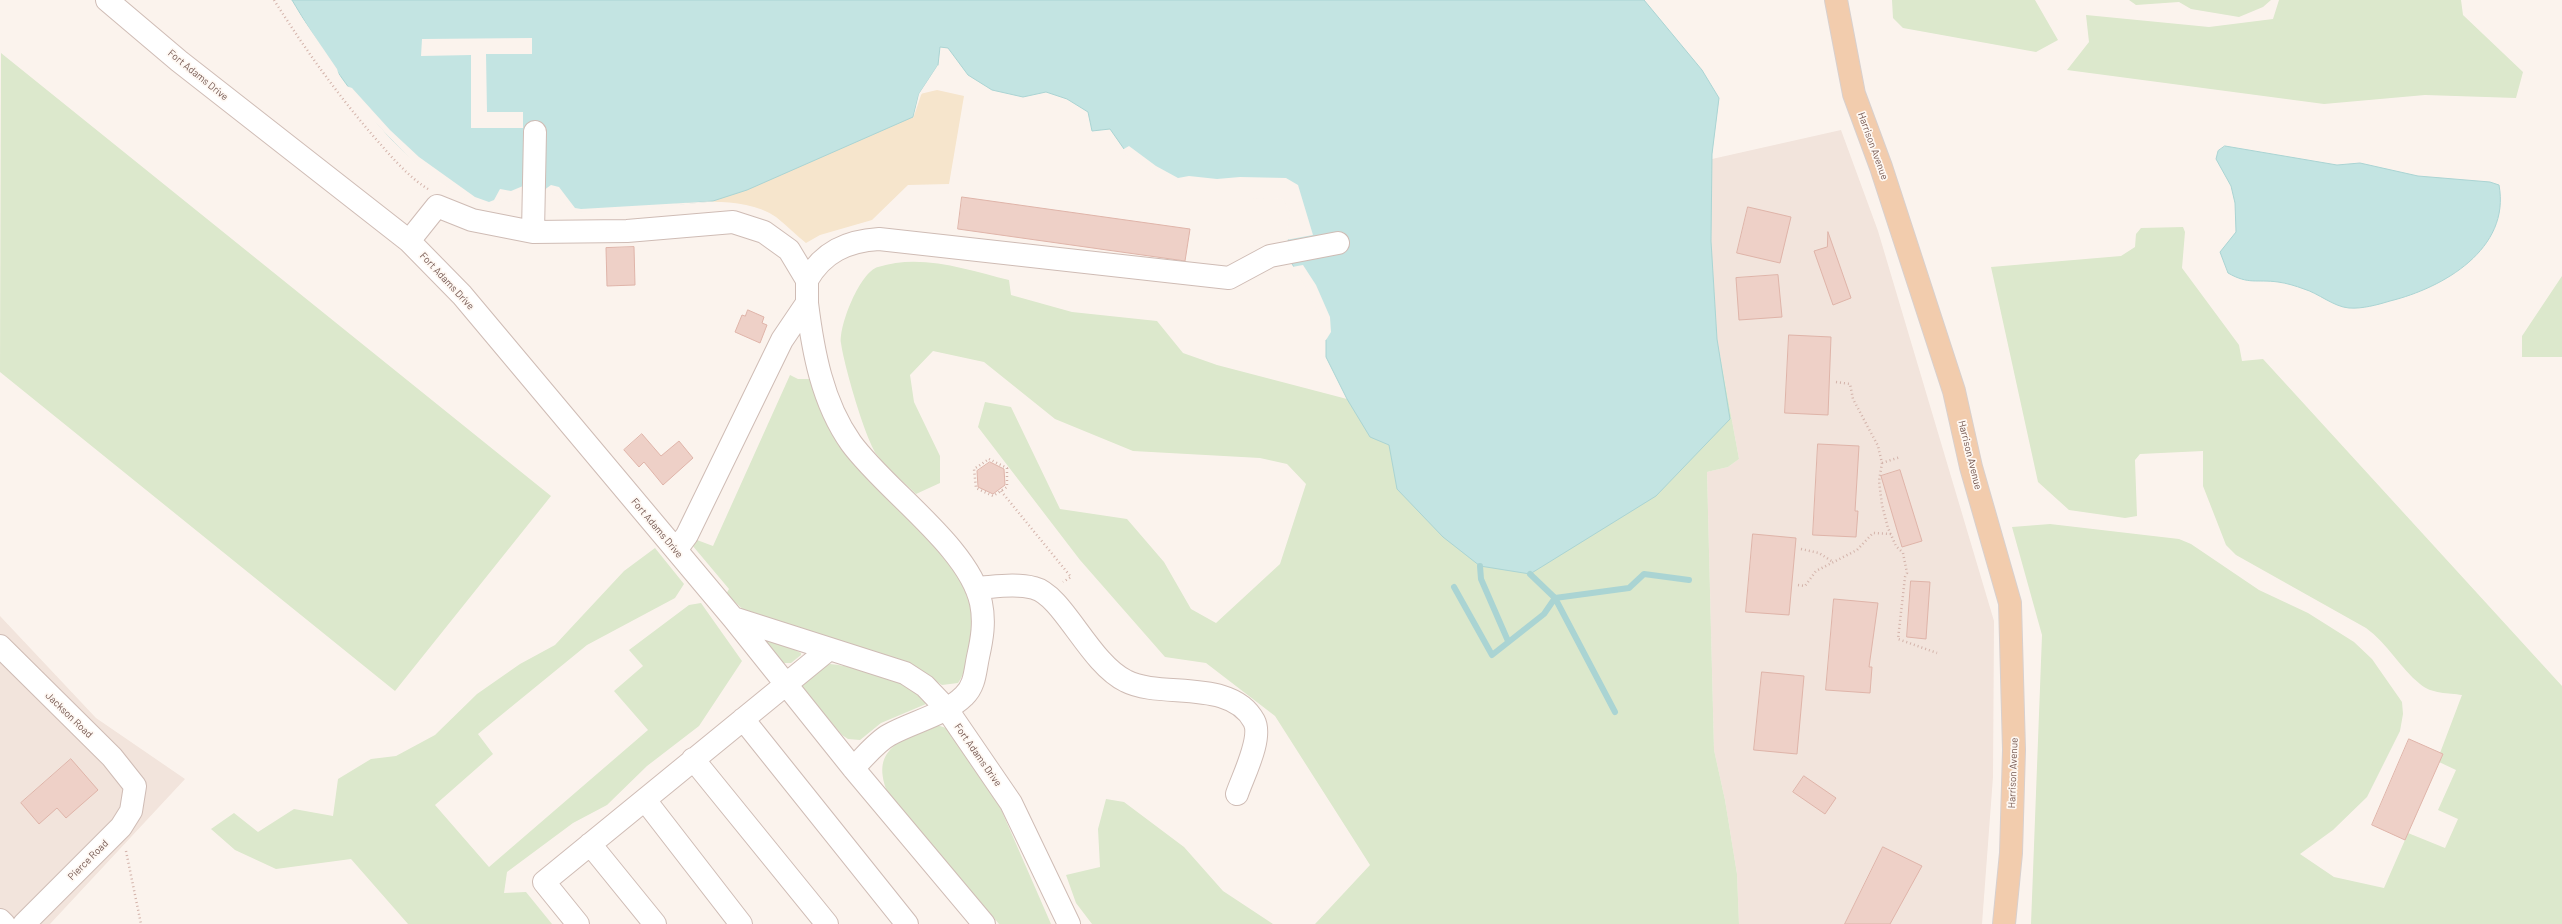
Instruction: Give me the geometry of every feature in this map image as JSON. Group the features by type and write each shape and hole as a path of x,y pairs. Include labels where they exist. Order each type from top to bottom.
{"main road":[{"name":"Harrison Avenue","path":"1836,0 1854,94 1881,167 1954,391 1972,466 2010,602 2014,750 2011,854 2004,924"}],"street":[{"name":"Fort Adams Drive","path":"107,0 178,61 409,241 462,295 733,618 853,768 984,924"},
{"path":"533,232 535,132"},
{"path":"409,241 437,206 472,220 533,232 627,231 733,222 764,232 789,250 806,280 807,303 817,367 841,425 851,443 871,467 953,551 963,564 976,588 983,616 983,641 974,680 964,696 946,708 887,736 853,768"},
{"path":"806,280 820,260 834,250 866,240 886,240 1229,278 1270,256 1338,243"},
{"path":"676,550 687,535 782,340 807,303"},
{"path":"976,588 1027,587 1047,595 1087,646 1116,676 1136,685 1210,694 1238,704 1250,715 1255,723 1255,743 1237,794"},
{"name":"Fort Adams Drive","path":"733,618 828,650 905,673 925,686 946,708 1011,803 1069,924"},
{"name":"Jackson Road","path":"0,646 112,757 135,786"},
{"path":"578,924 544,882 828,650"},
{"path":"743,719 907,924"},
{"path":"693,759 827,924"},
{"name":"Pierce Road","path":"24,924 121,827 131,811 135,786"},
{"path":"645,800 741,924"},
{"path":"590,844 656,924"},
{"path":"0,920 4,924"}],"path":[{"path":"274,0 330,85 404,169 431,190 437,206"},
{"path":"1836,382 1850,384 1853,399 1878,446 1882,463 1879,481 1882,505 1896,546 1903,553 1907,573 1904,577 1898,639 1937,653"},
{"path":"1882,463 1900,457"},
{"path":"989,459 1007,468 1007,487 1001,491 993,496 976,488 974,469 989,459"},
{"path":"1001,491 1071,577 1047,595"},
{"path":"1798,585 1805,586 1816,570 1857,550 1876,531 1891,534"},
{"path":"1801,549 1819,552 1834,562"},
{"path":"121,827 141,924"}],"shaded area":[{"path":"1841,130 1878,231 1994,621 1993,777 1982,924 1739,924 1737,874 1725,800 1714,750 1707,472 1728,467 1739,459 1717,339 1711,241 1712,159"},
{"path":"0,616 96,718 185,779 50,924 0,924"}],"green space":[{"path":"1892,0 2035,0 2058,40 2036,52 1903,28 1893,18"},
{"path":"2129,0 2271,0 2263,7 2239,17 2191,9 2179,2 2136,5"},
{"path":"2279,0 2461,0 2463,15 2523,72 2516,98 2425,95 2324,104 2067,70 2089,42 2086,15 2209,27 2273,19"},
{"path":"1,53 551,496 395,691 0,372"},
{"path":"1712,154 1711,241 1717,339 1739,459 1728,467 1707,472 1714,750 1725,800 1737,874 1739,924 1315,924 1370,865 1275,716 1206,663 1165,657 1080,560 978,427 985,402 1011,407 1060,509 1127,519 1164,562 1191,609 1216,623 1280,564 1306,484 1287,464 1260,458 1133,451 1055,419 984,362 933,351 910,375 914,402 940,456 940,483 916,494 881,460 872,446 861,418 846,367 841,343 843,324 852,300 864,278 878,267 894,263 928,262 944,264 1009,280 1011,295 1072,312 1157,321 1183,353 1217,365 1347,399"},
{"path":"2183,227 2185,232 2182,268 2239,345 2242,361 2263,359 2562,686 2562,924 2031,924 2042,635 2012,527 2050,524 2179,539 2191,544 2259,590 2308,613 2354,642 2372,659 2402,702 2403,714 2400,731 2367,797 2333,830 2300,854 2334,877 2384,888 2408,833 2445,848 2458,819 2438,810 2456,770 2439,762 2443,754 2440,753 2462,695 2429,690 2424,687 2406,671 2381,641 2366,628 2236,555 2226,545 2203,486 2203,451 2140,454 2135,460 2137,516 2125,518 2069,510 2038,482 1991,267 2121,256 2135,247 2136,234 2141,228"},
{"path":"2562,276 2562,357 2522,357 2522,336"},
{"path":"790,375 798,379 812,379 829,426 843,451 862,473 930,539 950,562 965,588 972,615 970,646 965,670 958,683 942,685 910,664 747,613 726,594 729,589 692,545 697,540 713,546"},
{"path":"655,548 684,584 675,598 587,645 478,734 493,754 435,805 489,867 648,730 614,691 643,666 629,650 689,605 701,603 742,661 699,726 647,766 607,805 573,823 507,872 504,893 526,892 552,924 408,924 351,859 276,869 235,850 211,829 234,813 258,832 294,809 333,816 338,779 371,759 396,756 435,735 477,694 520,664 555,645 624,571"},
{"path":"761,633 801,653 801,655 791,663 783,663 760,635"},
{"path":"830,664 868,672 899,683 912,689 926,704 881,723 860,740 848,739 842,735 802,688 802,685 824,666"},
{"path":"937,725 946,728 993,791 1051,924 999,924 887,791 883,776 883,764 887,754 902,740"},
{"path":"1106,799 1124,802 1184,847 1223,891 1273,924 1092,924 1076,903 1066,875 1100,867 1098,829"}],"sand":[{"path":"937,90 964,96 949,184 908,185 872,220 820,235 806,243 776,217 747,205 697,202 649,207 920,94"}],"water":[{"path":"292,0 1644,0 1702,70 1719,98 1712,154 1711,241 1717,339 1730,419 1656,496 1530,574 1480,566 1443,537 1397,489 1389,445 1370,437 1347,399 1326,357 1326,325 1308,287 1292,264 1288,242 1292,212 1283,196 1181,185 1124,149 1110,129 1092,131 1088,112 1067,99 1046,92 1023,97 992,90 968,75 948,48 940,47 938,65 919,94 913,117 747,190 713,201 624,209 574,210 556,193 548,189 531,188 514,192 491,205 459,192 429,173 401,149 375,121 351,91 329,60"},
{"path":"2225,146 2337,165 2360,163 2418,176 2490,182 2499,185 2500,208 2494,228 2484,246 2469,262 2451,275 2410,295 2359,308 2343,307 2309,291 2284,283 2247,280 2235,277 2228,273 2220,252 2236,232 2235,203 2231,186 2216,159 2218,151"}],"pier":[{"path":"290,0 337,69 340,78 346,86 352,88 390,130 419,157 475,197 489,202 494,200 500,189 511,191 523,186 523,191 515,201 502,199 491,207 468,200 424,173 366,113 339,80"},
{"path":"532,38 532,54 486,54 487,112 523,112 523,128 471,128 471,55 421,56 422,39"},
{"path":"938,65 938,69 921,95 913,119 919,94"},
{"path":"1129,146 1156,166 1178,178 1189,176 1217,179 1240,177 1286,178 1298,185 1313,235 1286,240 1290,212 1282,198 1252,199 1180,187 1124,154 1122,150"},
{"path":"551,185 559,187 575,208 581,209 717,201 624,211 574,212 555,195 544,190"},
{"path":"1303,265 1316,285 1330,317 1331,332 1326,340 1324,340 1324,326 1306,288 1292,267"}],"building":[{"path":"962,197 1190,229 1185,261 958,229"},
{"path":"1748,207 1791,217 1780,263 1737,253"},
{"path":"1828,232 1851,298 1833,305 1814,251 1827,247"},
{"path":"634,247 635,285 607,286 606,248"},
{"path":"1778,275 1782,317 1739,320 1736,278"},
{"path":"748,310 764,317 762,323 767,325 760,343 735,332 742,315 745,316"},
{"path":"1789,335 1831,337 1828,415 1785,413"},
{"path":"642,434 661,456 679,441 693,458 663,485 644,462 639,467 624,450"},
{"path":"1818,444 1859,446 1855,511 1858,511 1856,537 1813,535"},
{"path":"990,462 1004,469 1005,485 993,494 978,487 977,471"},
{"path":"1900,470 1922,541 1902,547 1881,476"},
{"path":"1753,534 1796,538 1789,615 1746,612"},
{"path":"1911,581 1930,582 1926,639 1907,637"},
{"path":"1834,599 1878,603 1869,667 1872,667 1870,693 1826,690"},
{"path":"1762,672 1804,676 1797,754 1754,750"},
{"path":"2409,739 2443,754 2405,840 2372,825"},
{"path":"71,759 98,790 66,818 57,808 39,824 21,803"},
{"path":"1804,776 1836,798 1825,814 1793,792"},
{"path":"1883,847 1922,866 1890,924 1845,924"}],"waterway":[{"path":"1480,566 1481,579 1508,641"},
{"path":"1530,574 1555,598 1615,712"},
{"path":"1454,587 1492,655 1544,614 1555,598 1629,588 1644,574 1689,580"}]}
